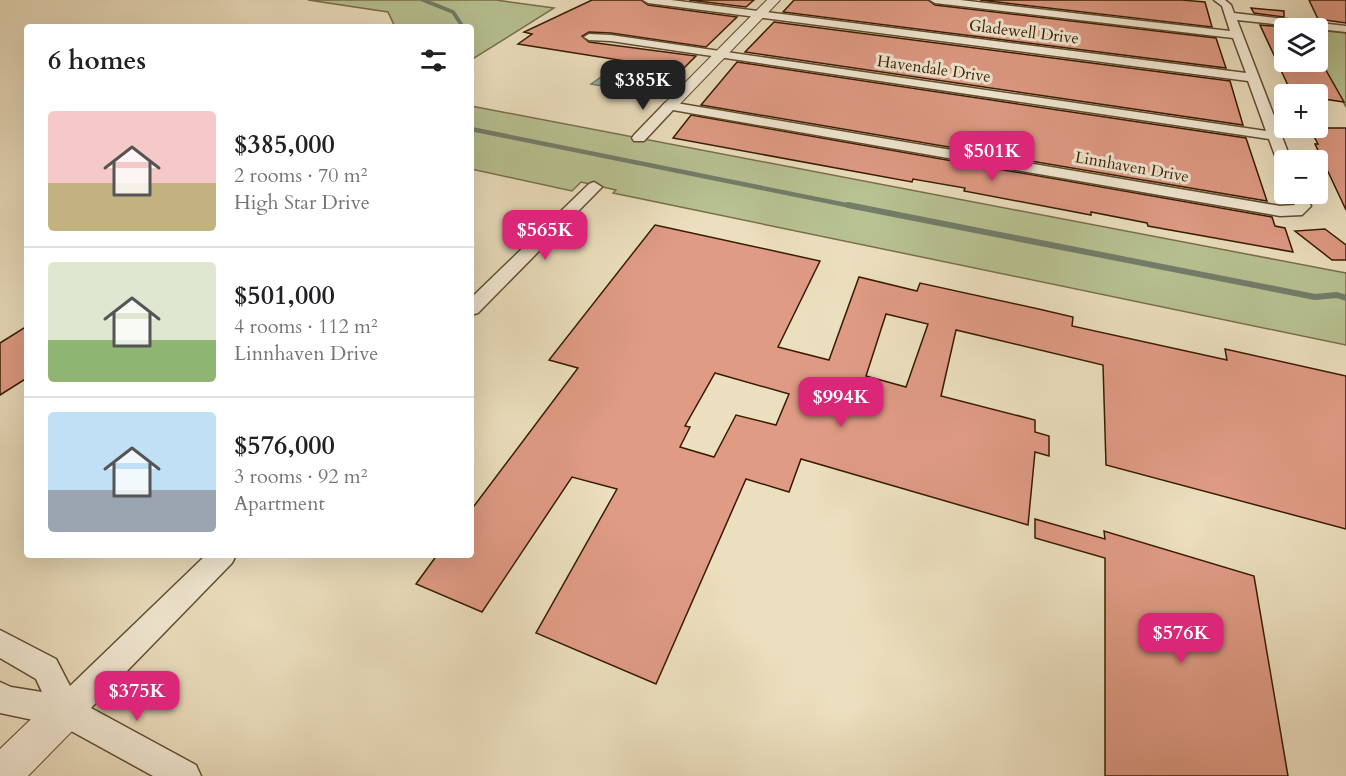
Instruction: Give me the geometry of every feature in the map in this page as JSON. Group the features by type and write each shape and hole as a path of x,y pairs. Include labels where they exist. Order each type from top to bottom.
{"street":[{"name":"Gladewell Drive","path":"648,0 1253,78"},
{"path":"639,138 774,0"},
{"path":"935,0 1237,35"},
{"path":"1220,1 1226,5 1274,136"},
{"path":"1230,16 1346,29"},
{"name":"Havendale Drive","path":"589,37 722,54 1274,136"},
{"name":"Linnhaven Drive","path":"670,106 1280,211 1296,212 1299,204"},
{"path":"474,306 594,187"},
{"path":"0,776 220,558"},
{"path":"0,643 46,669 66,711"},
{"path":"0,698 66,711 184,776"}],"green space":[{"path":"308,0 496,0 554,8 474,58 474,24 394,24 388,12"},
{"path":"1328,31 1346,33 1346,107 1326,72 1328,72"},
{"path":"474,107 1346,273 1346,345 613,193 616,190 581,182 572,191 474,170"}],"shaded area":[{"path":"634,72 651,75 633,91 591,84 604,75 627,78"}],"building":[{"path":"592,0 641,0 648,5 737,17 706,47 611,33 589,32 582,36 589,42 696,56 682,70 518,44 532,34 524,32"},
{"path":"689,0 754,0 746,7"},
{"path":"794,0 928,0 935,5 1216,38 1226,68 783,12"},
{"path":"980,0 1205,2 1212,27"},
{"path":"1309,0 1346,0 1346,23 1328,20 1328,18 1318,18"},
{"path":"1251,8 1284,11 1284,17 1254,13"},
{"path":"774,22 1230,81 1243,125 745,52"},
{"path":"1260,25 1274,26 1274,55"},
{"path":"737,62 1246,138 1267,201 701,105"},
{"path":"1282,72 1327,72 1344,102 1328,100 1328,84 1287,84"},
{"path":"691,115 1272,217 1275,226 1285,228 1293,252 1148,226 1147,223 1091,212 1091,215 964,191 965,188 913,179 912,182 673,138"},
{"path":"1328,128 1346,128 1346,210 1328,172 1328,150 1318,150 1315,144 1318,144 1315,138 1328,138"},
{"path":"655,225 820,261 778,347 829,360 859,277 917,291 920,283 1043,310 1073,317 1072,326 1227,360 1225,349 1346,376 1346,529 1106,465 1103,365 956,330 941,396 1035,420 1035,432 1049,436 1049,456 1035,452 1028,525 801,459 789,492 746,479 656,684 536,633 617,489 572,477 482,612 416,584 435,558 474,558 474,506 578,368 549,360","holes":["886,314 928,324 906,387 866,376","715,373 789,394 776,425 736,415 714,457 680,447 690,427 685,426"]},
{"path":"1325,229 1346,245 1346,260 1332,260 1295,231"},
{"path":"24,328 24,380 0,395 0,343"},
{"path":"1035,519 1105,539 1104,531 1254,576 1288,776 1105,776 1105,558 1035,538"}],"waterway":[{"path":"423,0 453,12 461,24"},
{"path":"474,130 856,207"},
{"path":"848,205 1315,297 1337,295 1346,298"}]}
